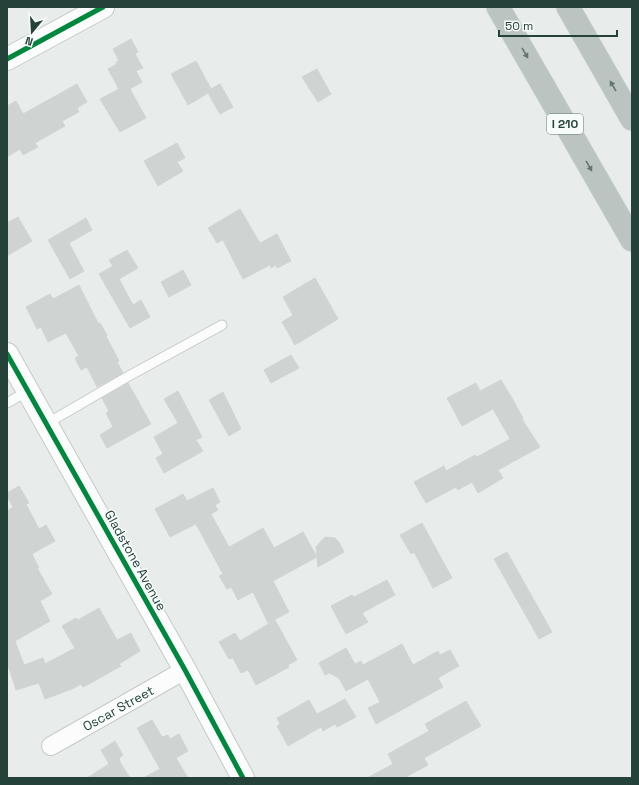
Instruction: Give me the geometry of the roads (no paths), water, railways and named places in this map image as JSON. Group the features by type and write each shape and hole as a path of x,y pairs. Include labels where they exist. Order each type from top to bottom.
{"highway":[{"name":"I 210","path":"498,7 632,240"},
{"path":"568,7 632,119"}],"street":[{"path":"7,59 81,12 103,7"},
{"name":"Gladstone Avenue","path":"7,354 185,670 243,778"},
{"name":"Oscar Street","path":"51,746 185,670"}],"lane":[{"path":"46,424 127,377 222,325"},
{"path":"7,403 28,391"}]}
